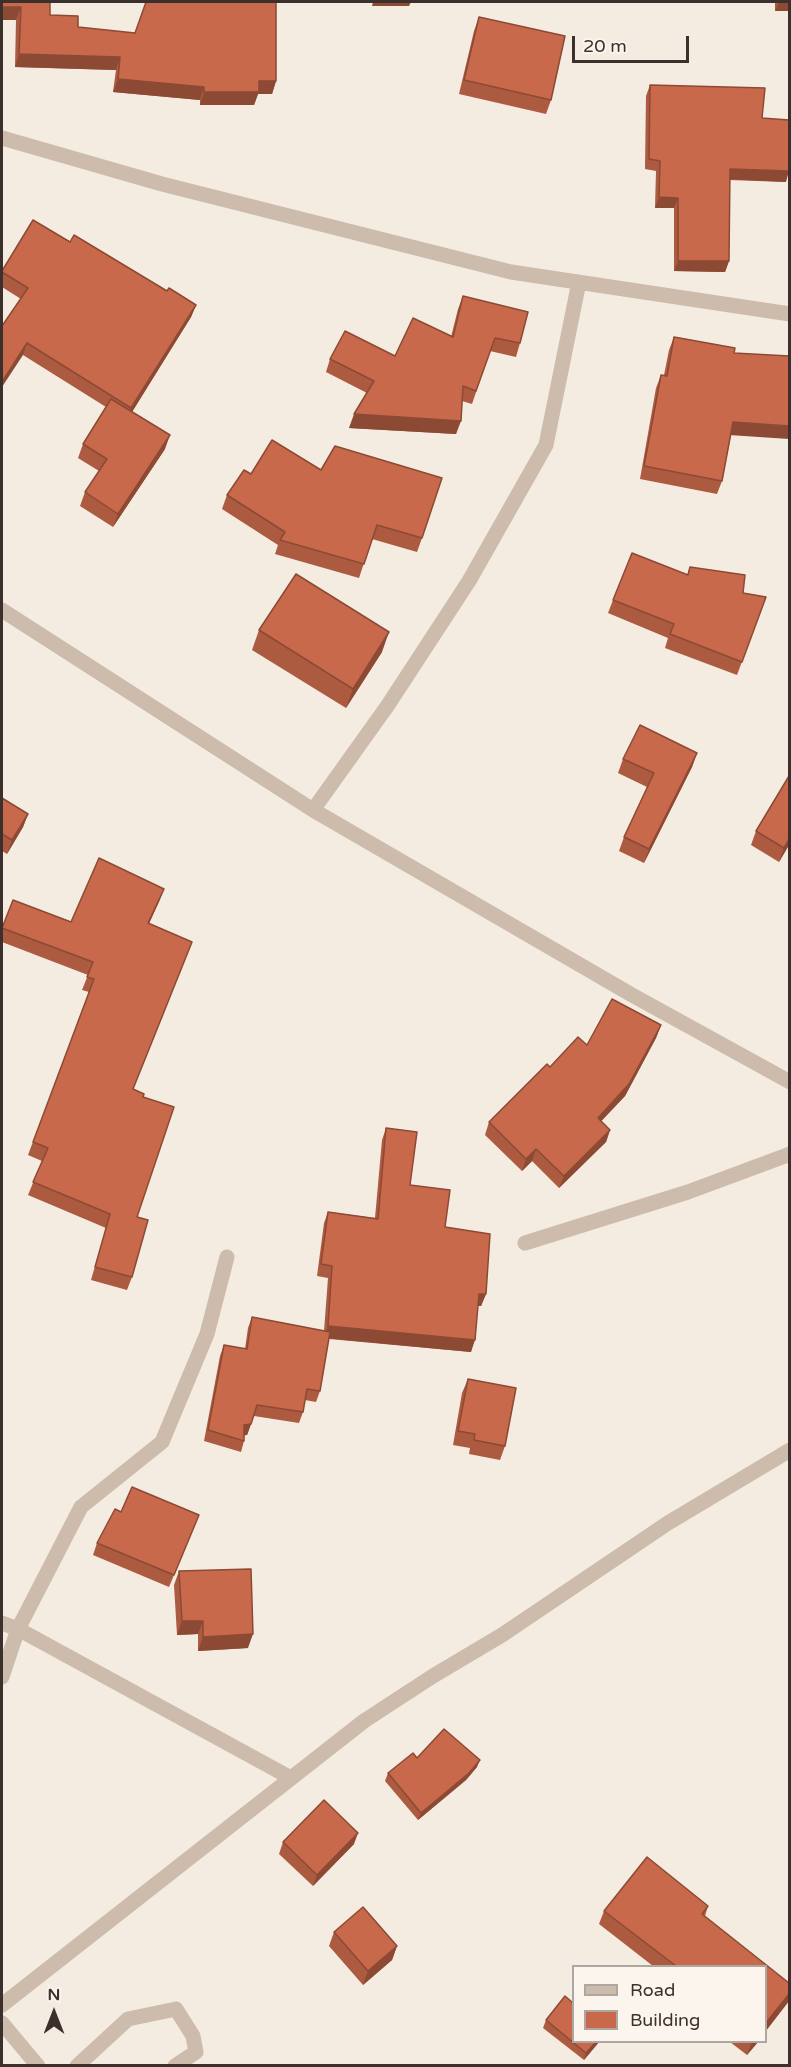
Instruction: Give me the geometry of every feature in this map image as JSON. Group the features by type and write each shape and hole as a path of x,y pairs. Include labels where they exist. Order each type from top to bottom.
{"street":[{"path":"2,138 162,184 511,272 789,314"},
{"path":"313,810 388,705 469,581 546,445 579,282"},
{"path":"2,609 313,810 633,995 789,1082"},
{"path":"525,1243 688,1191 789,1154"},
{"path":"2,1677 18,1629 81,1507 162,1442 207,1334 227,1257"},
{"path":"2,2005 364,1721 502,1635 668,1523 789,1450"},
{"path":"2,1623 18,1629 291,1778"},
{"path":"77,2066 128,2019 176,2009 193,2036 196,2052 175,2066"},
{"path":"2,2023 38,2066"}],"building":[{"path":"2,2 50,2 50,15 78,16 78,27 135,33 146,2 276,2 276,81 259,81 259,92 204,92 204,87 118,79 120,57 19,54 21,7 2,7"},
{"path":"479,17 565,36 551,100 464,80"},
{"path":"650,85 765,88 762,118 789,120 789,171 730,169 729,261 678,261 678,198 659,197 660,161 649,159"},
{"path":"33,220 70,242 74,235 167,291 169,288 196,305 131,408 27,343 2,382 2,326 28,288 2,271"},
{"path":"463,296 528,312 520,343 495,338 476,391 463,386 461,421 354,414 374,381 330,359 345,331 395,356 413,318 453,337"},
{"path":"674,337 735,348 734,353 789,356 789,426 733,422 722,481 644,466 661,375 667,376"},
{"path":"111,399 170,435 118,514 85,492 107,459 83,444"},
{"path":"272,440 321,470 335,446 442,478 422,538 377,525 364,564 280,540 285,532 227,495 244,470 251,474"},
{"path":"632,553 688,575 690,567 745,575 743,593 766,597 742,662 670,634 674,624 613,600"},
{"path":"296,574 389,632 353,689 259,630"},
{"path":"640,725 697,753 649,849 624,837 654,773 623,759"},
{"path":"789,776 789,839 784,848 756,831"},
{"path":"2,798 28,814 12,840 2,834"},
{"path":"99,858 164,889 148,923 192,942 133,1089 144,1094 143,1097 174,1107 137,1217 148,1220 132,1277 95,1267 110,1214 33,1182 48,1148 33,1142 94,979 87,977 93,962 2,928 13,900 71,922"},
{"path":"612,999 661,1025 629,1084 598,1118 610,1130 564,1176 536,1149 526,1159 489,1122 547,1064 550,1067 578,1037 587,1045"},
{"path":"386,1128 417,1132 410,1185 450,1190 445,1227 490,1234 486,1294 479,1294 475,1340 328,1326 332,1266 321,1264 328,1212 378,1219"},
{"path":"252,1317 330,1332 320,1391 307,1389 303,1412 257,1405 251,1424 244,1425 244,1441 208,1430 224,1345 247,1349"},
{"path":"468,1379 516,1388 505,1446 474,1440 475,1434 458,1431"},
{"path":"132,1487 199,1515 174,1575 97,1543 115,1509 121,1512"},
{"path":"251,1569 253,1634 203,1637 203,1621 182,1621 179,1571"},
{"path":"444,1729 480,1760 469,1773 421,1813 388,1773 413,1753 417,1758"},
{"path":"324,1800 358,1833 317,1875 283,1842"},
{"path":"647,1857 708,1906 702,1914 766,1965 675,1965 604,1911"},
{"path":"363,1907 397,1946 368,1971 334,1932"},
{"path":"767,1966 789,1983 789,1994 767,2022"},
{"path":"565,1996 572,2002 572,2041 546,2020"},
{"path":"574,2043 595,2043 586,2053"}]}
